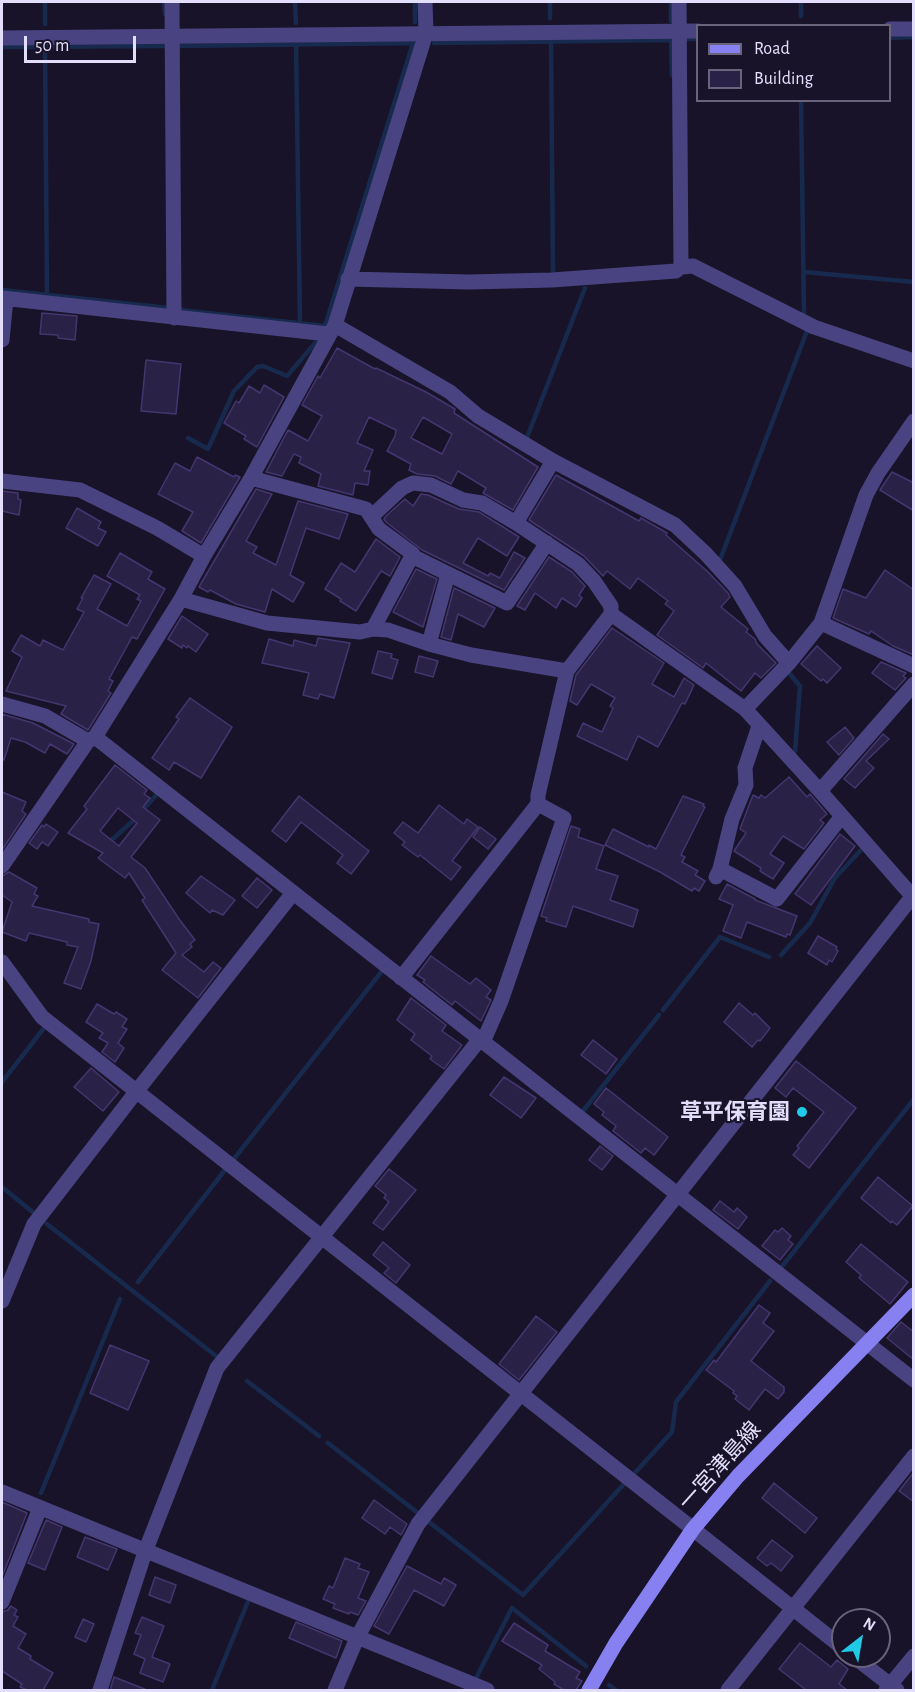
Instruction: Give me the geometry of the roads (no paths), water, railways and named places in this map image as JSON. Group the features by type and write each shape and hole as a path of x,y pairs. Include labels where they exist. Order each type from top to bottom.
{"main road":[{"name":"一宮津島線","path":"589,1690 616,1643 693,1529 738,1476 914,1294"}],"street":[{"path":"172,2 174,318"},
{"path":"2,866 92,739 181,599 251,478 332,329 426,33 425,2"},
{"path":"679,2 681,267"},
{"path":"891,29 914,29"},
{"path":"2,38 696,31"},
{"path":"348,279 469,282 552,280 676,272 681,267 693,266 814,327 914,362"},
{"path":"2,340 4,299 174,318 332,329 450,392 478,416 553,461 675,525 735,586 765,636 789,663"},
{"path":"745,709 789,663 821,623 866,495 878,472 914,421"},
{"path":"516,523 553,461"},
{"path":"251,478 366,509 379,529 413,554 412,556 507,603 547,543"},
{"path":"2,481 80,490 157,528 204,556"},
{"path":"371,517 402,488 413,483 431,485 463,500 482,503 578,564 594,581 611,606 611,614 567,671 538,795 538,804 401,978"},
{"path":"374,629 412,556"},
{"path":"429,644 448,574"},
{"path":"181,599 267,623 360,632 374,629 388,630 471,655 567,671"},
{"path":"335,1690 357,1638 418,1524 913,898 745,709 611,614"},
{"path":"821,623 914,666"},
{"path":"820,791 914,684"},
{"path":"2,704 45,716 92,739 293,893 914,1380"},
{"path":"759,726 745,768 746,785 732,819 718,873 777,899 842,816"},
{"path":"100,1690 145,1552 217,1368 481,1040 501,1001 564,818 538,804"},
{"path":"2,1301 34,1224 293,893"},
{"path":"2,963 42,1017 831,1639"},
{"path":"728,1690 914,1456"},
{"path":"2,1492 488,1690"},
{"path":"2,1602 40,1508"},
{"path":"867,1668 891,1689 914,1656"}],"waterway":[{"path":"45,2 45,24"},
{"path":"164,2 165,14"},
{"path":"295,2 296,23"},
{"path":"415,2 415,22"},
{"path":"550,2 550,18"},
{"path":"671,2 671,21"},
{"path":"801,2 801,16"},
{"path":"891,38 914,37"},
{"path":"687,39 696,39"},
{"path":"434,43 671,40 672,75"},
{"path":"551,41 553,274"},
{"path":"178,46 413,43 325,326 181,310"},
{"path":"296,44 300,323"},
{"path":"2,47 166,46"},
{"path":"45,47 47,295"},
{"path":"801,102 804,316"},
{"path":"804,272 914,282"},
{"path":"526,440 585,288"},
{"path":"2,290 169,308"},
{"path":"720,560 807,331"},
{"path":"188,438 208,449 234,391 257,367 263,366 287,376 316,342"},
{"path":"789,673 800,686 795,751"},
{"path":"142,811 158,793"},
{"path":"106,843 136,818"},
{"path":"781,955 810,923 835,878 860,851"},
{"path":"663,1010 720,937 769,957"},
{"path":"233,1160 382,971"},
{"path":"583,1111 659,1015"},
{"path":"2,1082 44,1028"},
{"path":"780,1269 914,1099"},
{"path":"138,1282 225,1170"},
{"path":"2,1187 35,1214"},
{"path":"47,1224 216,1356"},
{"path":"633,1475 672,1432 676,1402 770,1281"},
{"path":"41,1493 120,1299"},
{"path":"247,1381 319,1436"},
{"path":"328,1443 418,1513"},
{"path":"429,1522 523,1595 624,1484"},
{"path":"212,1690 249,1599"},
{"path":"475,1680 512,1608 586,1666"},
{"path":"609,1685 616,1690"}],"place":[{"name":"草平保育園","path":"802,1112"}]}
